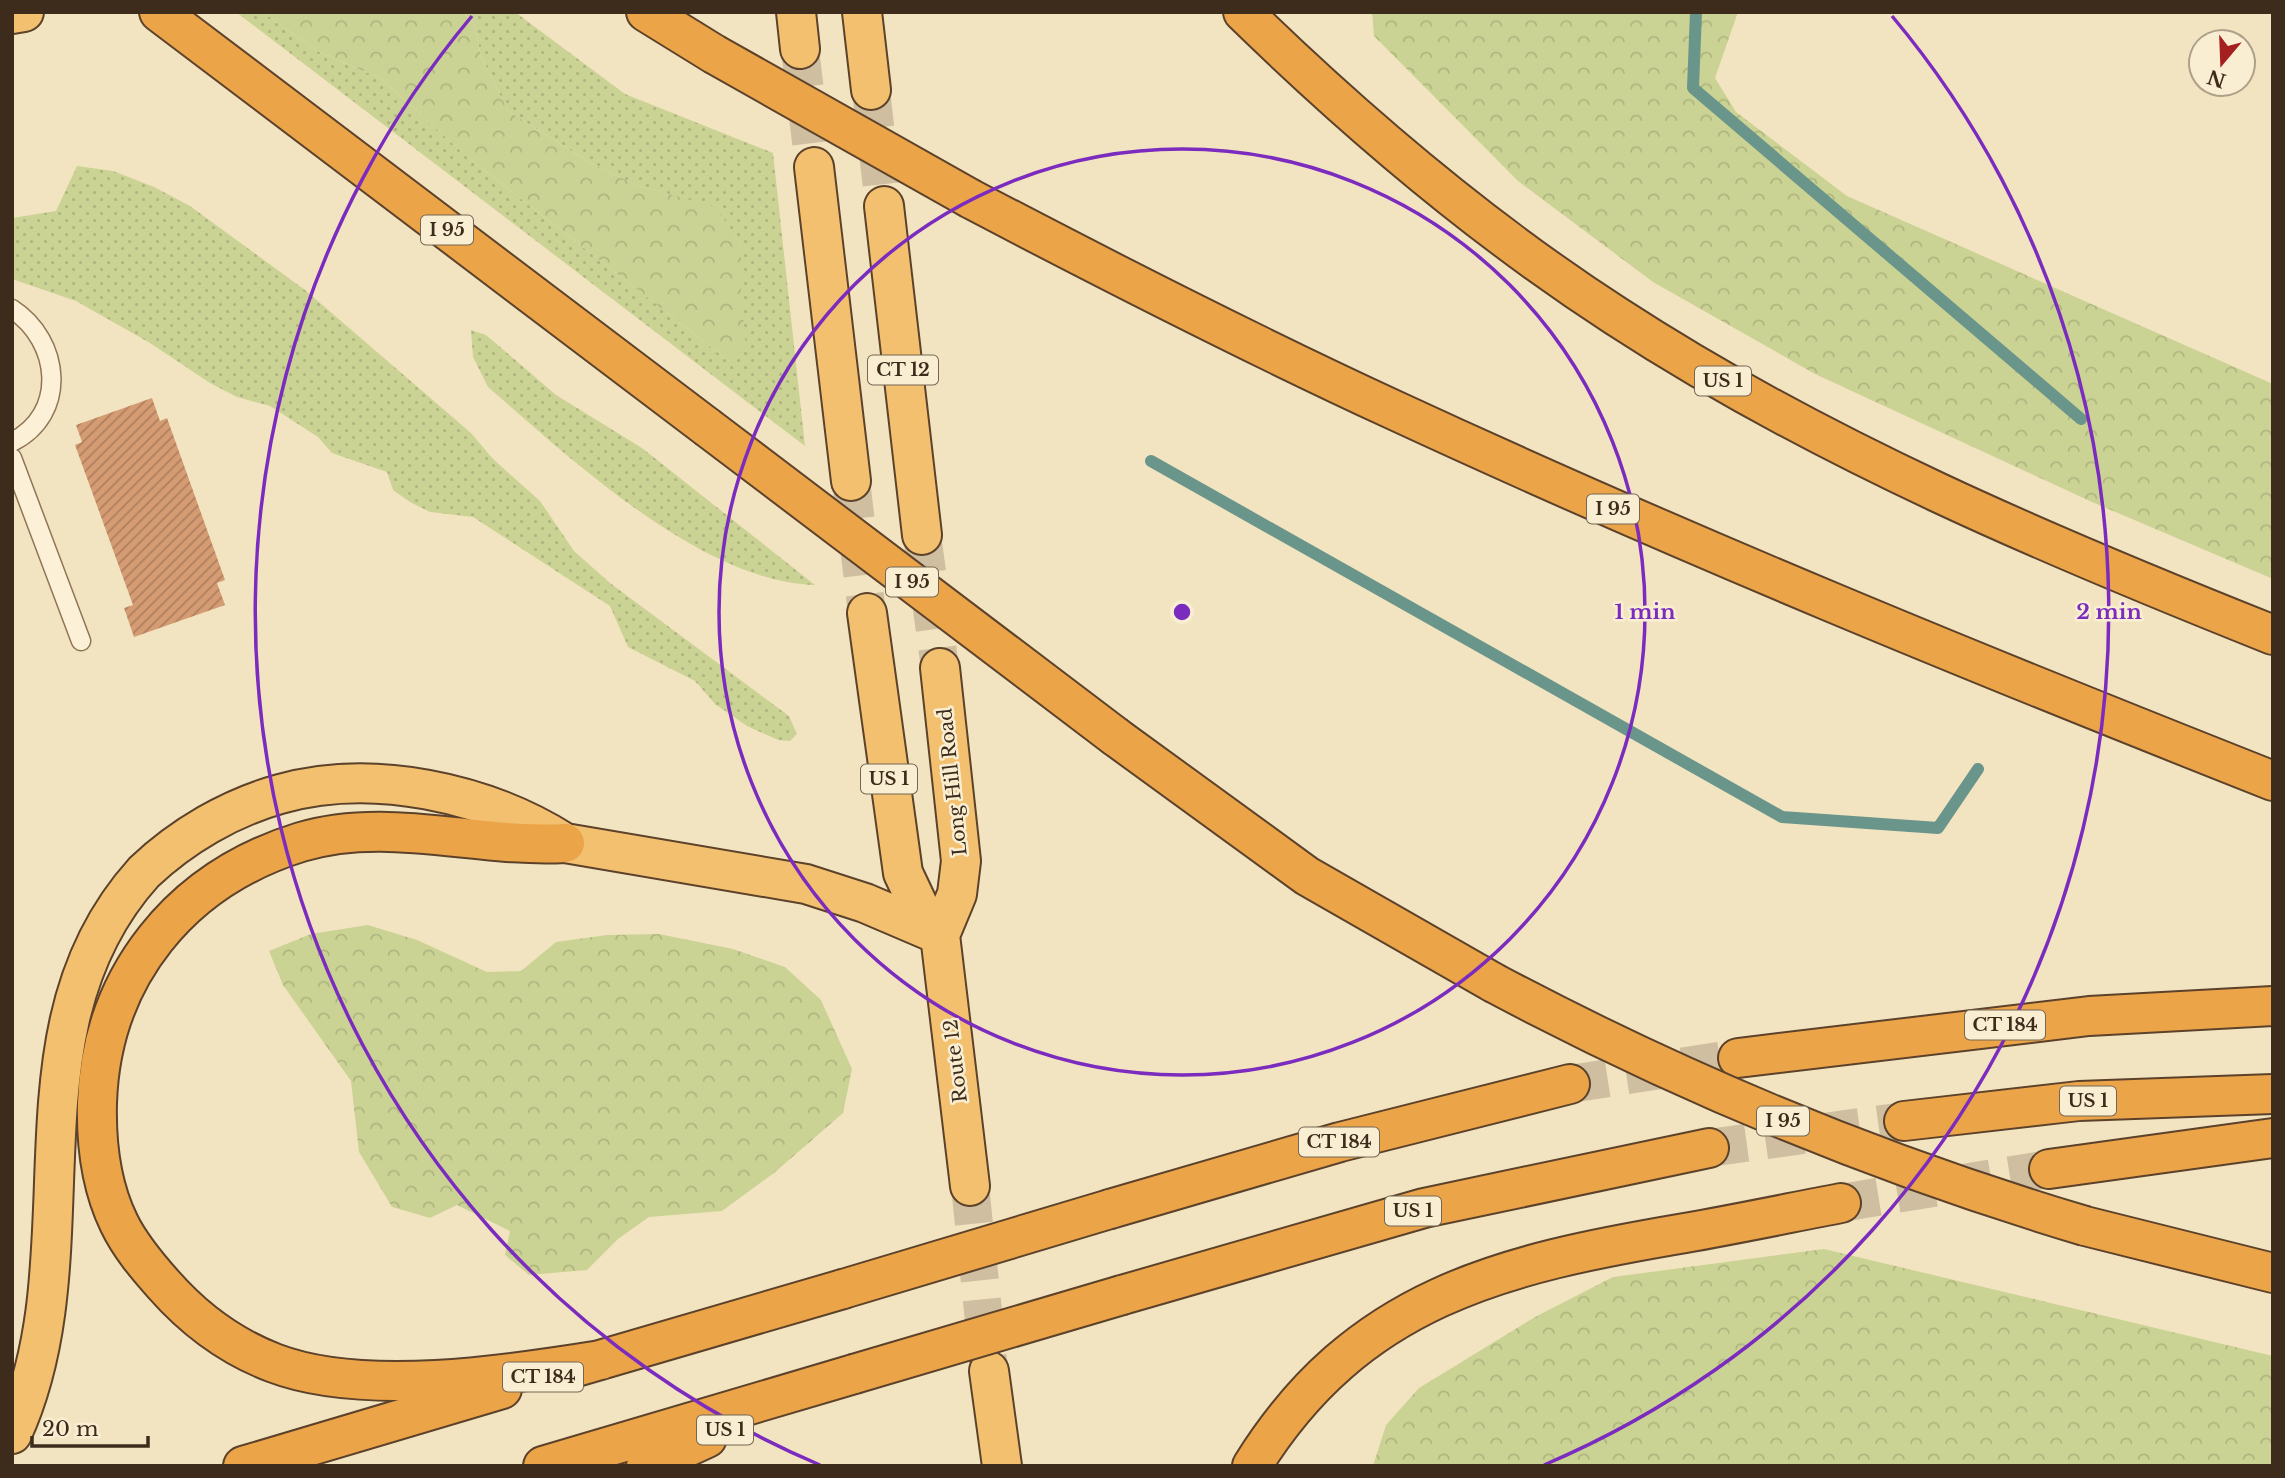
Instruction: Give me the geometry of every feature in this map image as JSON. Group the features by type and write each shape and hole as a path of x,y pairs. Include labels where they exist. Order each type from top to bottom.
{"highway":[{"path":"12,14 24,12"},
{"name":"I 95","path":"646,12 714,54 971,199 1392,410 1583,496 1913,638 2273,780"},
{"path":"862,12 871,90"},
{"name":"US 1","path":"1243,12 1331,96 1435,186 1540,265 1656,342 1792,419 1959,503 2273,635"},
{"name":"I 95","path":"173,23 1116,737 1307,876 1494,983 1673,1073 1771,1116 1869,1156 2085,1226 2273,1273"},
{"path":"814,167 851,481"},
{"name":"CT 12","path":"884,206 922,535"},
{"name":"US 1","path":"867,613 903,873 920,909 940,935"},
{"name":"Long Hill Road","path":"940,668 961,861 957,894 940,935"},
{"path":"12,1434 33,1377 41,1316 48,1217 48,1099 53,1044 61,1014 90,944 130,886 170,850 216,820 251,803 318,786 380,785 439,793 508,815 565,843"},
{"path":"601,1360 494,1374 398,1379 324,1375 261,1357 226,1339 192,1313 137,1253 123,1231 103,1175 97,1129 101,1060 108,1025 136,966 174,917 196,895 227,873 305,841 360,832 510,844 565,843 806,884 865,902 940,935"},
{"name":"Route 12","path":"940,935 970,1186"},
{"name":"CT 184","path":"1738,1058 2077,1018 2273,1006"},
{"name":"CT 184","path":"243,1466 1340,1142 1570,1084"},
{"name":"US 1","path":"1904,1121 2079,1101 2273,1094"},
{"path":"2049,1169 2273,1138"},
{"name":"US 1","path":"646,1466 750,1418 802,1390 854,1374 1424,1208 1709,1148"},
{"path":"1252,1466 1296,1406 1346,1357 1404,1317 1467,1284 1512,1268 1565,1255 1841,1203"},
{"path":"989,1371 1002,1466"},
{"path":"543,1466 802,1390"}],"lane":[{"path":"12,309 36,328 44,341 52,372 50,390 39,417 21,438 12,442"},
{"path":"12,458 81,641"}],"green space":[{"path":"236,12 263,12 317,51 380,78 470,159 730,362 741,296 741,246 716,208 636,185 587,161 508,111 481,56 474,23 463,12 515,12 625,94 773,153 805,446"},
{"path":"263,12 463,12 474,23 481,56 508,111 587,161 636,185 716,207 741,246 741,296 746,346 730,362 470,159 380,78 317,51"},
{"path":"1372,12 1738,12 1715,78 1736,112 1847,196 2273,384 2273,579 2092,502 1815,374 1653,282 1518,181 1374,36"},
{"path":"77,166 113,171 154,187 190,206 305,290 471,433 493,459 540,501 574,551 610,583 789,716 797,734 790,741 778,740 747,726 715,704 695,681 628,647 610,606 473,517 430,512 410,502 393,490 387,472 332,453 318,437 270,406 237,397 210,383 150,343 76,301 12,279 12,218 56,211"},
{"path":"471,330 486,335 556,395 642,448 815,585 772,579 728,563 684,540 640,512 558,448 488,387 473,357"},
{"path":"368,925 417,940 487,972 521,971 556,942 607,935 659,934 733,949 785,967 821,1000 852,1069 843,1113 774,1173 722,1211 649,1217 618,1239 587,1270 529,1275 505,1255 510,1231 457,1205 430,1218 392,1207 359,1152 351,1081 283,985 269,951 311,934"},
{"path":"1824,1249 2273,1356 2273,1466 1373,1466 1386,1425 1419,1388 1535,1317 1613,1277"}],"building":[{"path":"152,398 160,421 167,418 225,580 217,583 225,605 134,637 124,608 133,605 75,445 82,442 76,425"}],"waterway":[{"path":"1696,12 1693,88 2081,419"},
{"path":"1151,461 1782,817 1938,828 1978,769"}],"tunnel":[{"path":"800,49 814,167"},
{"path":"871,90 884,206"},
{"path":"851,481 867,613"},
{"path":"922,535 940,668"},
{"path":"1570,1084 1738,1058"},
{"path":"1709,1148 1904,1121"},
{"path":"1841,1203 2049,1169"},
{"path":"970,1186 989,1369"}]}
